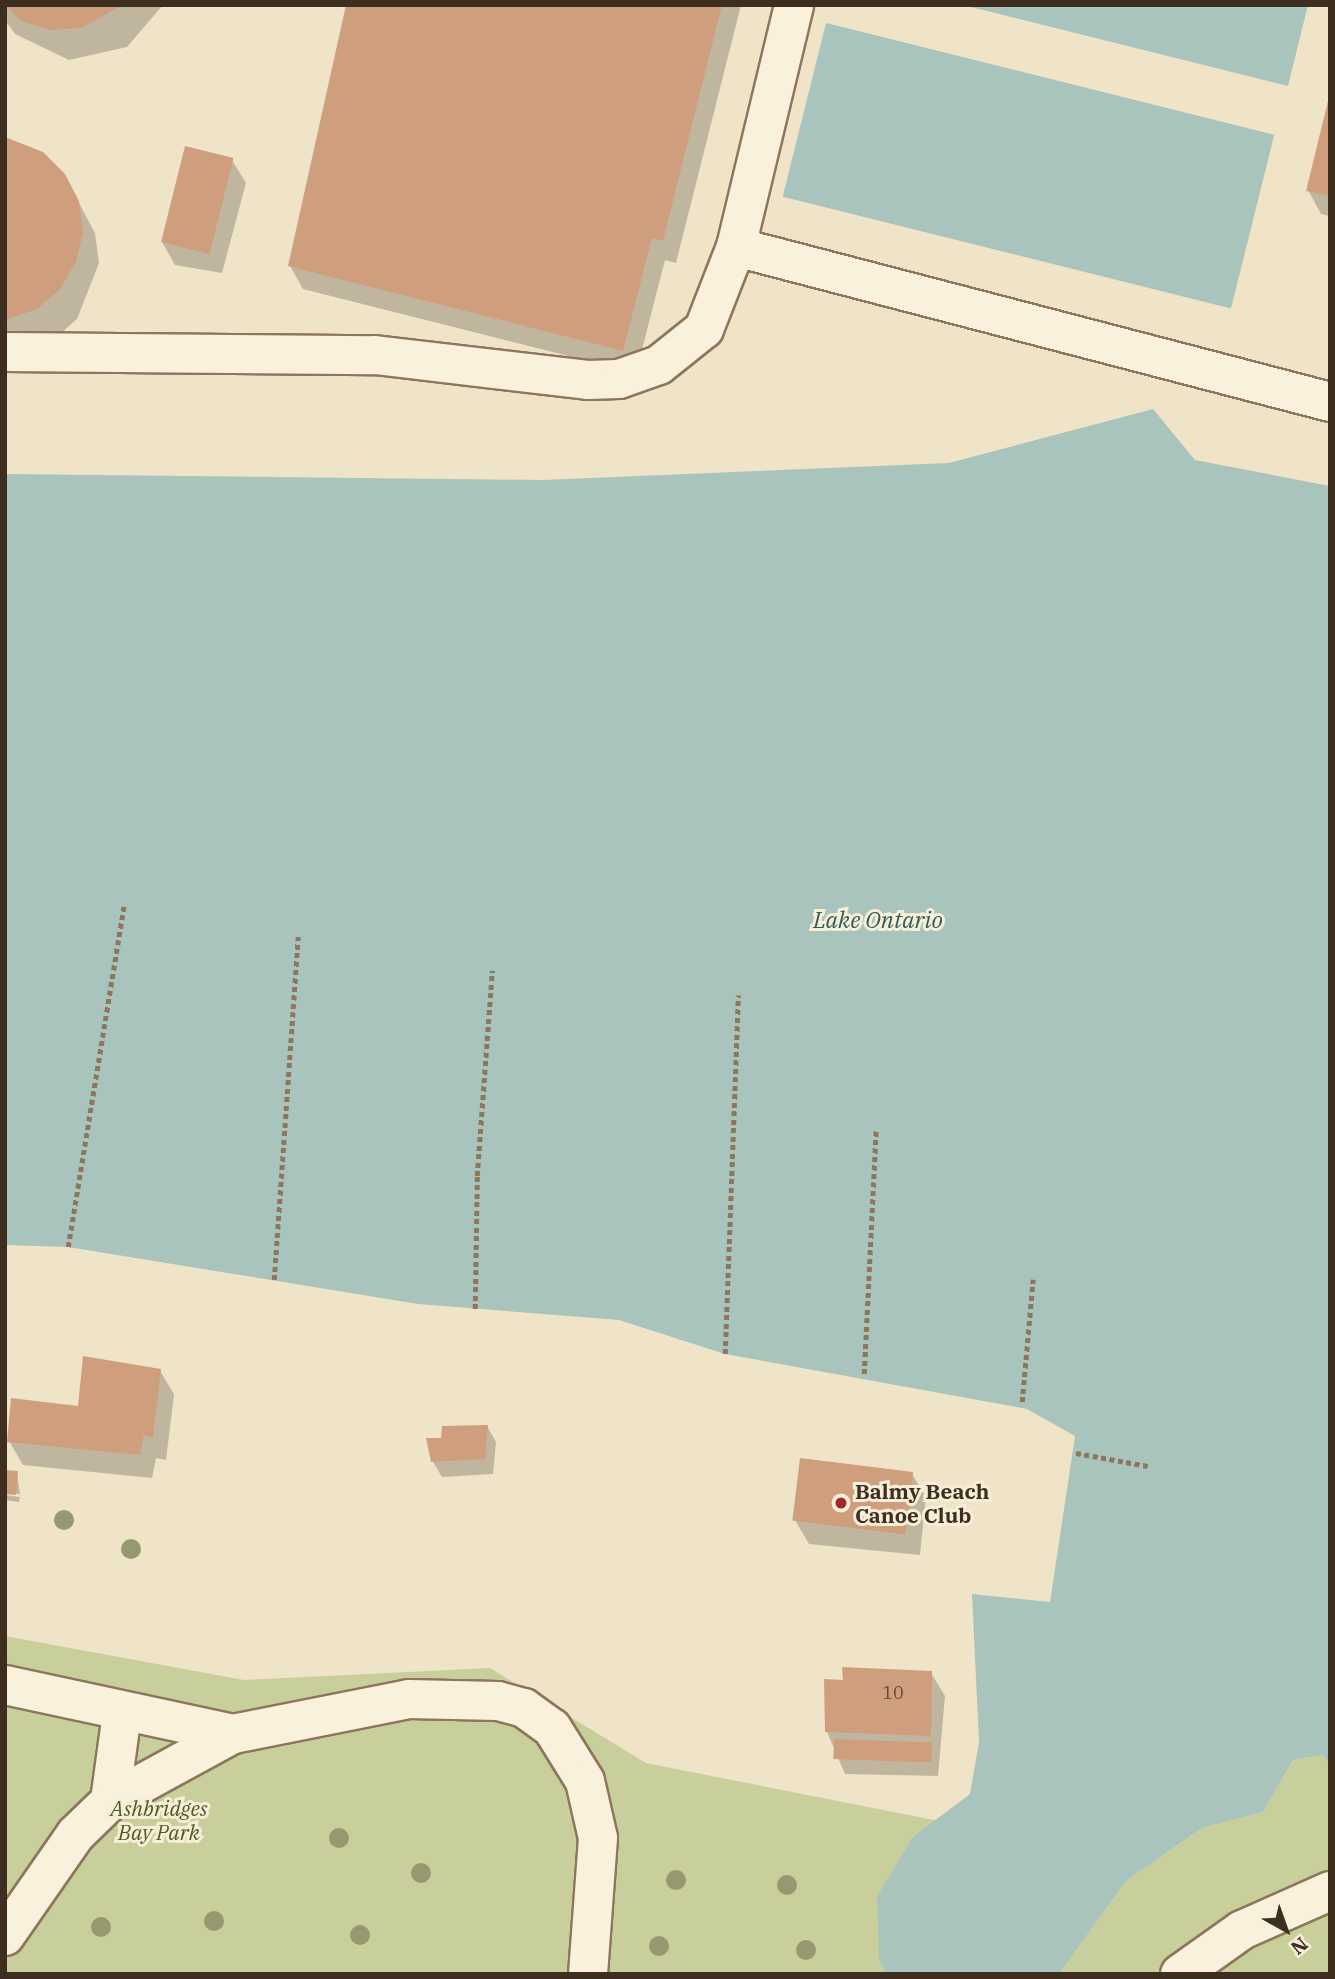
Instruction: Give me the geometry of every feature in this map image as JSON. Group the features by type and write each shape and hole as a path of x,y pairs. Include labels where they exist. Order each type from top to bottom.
{"lane":[{"path":"5,352 375,355 619,379 659,365 694,340 736,247 794,5"},
{"path":"736,247 1330,402"},
{"path":"5,1685 122,1713 233,1734"},
{"path":"5,1936 76,1834 110,1801 233,1734 408,1699 498,1700 524,1708 552,1728 572,1754 592,1806 597,1890 588,1974"},
{"path":"110,1801 122,1713"},
{"path":"1180,1974 1242,1930 1330,1891"}],"path":[{"path":"68,1247 124,905"},
{"path":"274,1280 298,937"},
{"path":"475,1309 477,1176 492,971"},
{"path":"725,1354 737,995"},
{"path":"864,1374 876,1129"},
{"path":"1021,1402 1033,1279"},
{"path":"1076,1453 1148,1466"}],"green space":[{"name":"Ashbridges Bay Park","path":"5,1636 244,1680 490,1668 646,1763 939,1821 913,1837 879,1960 886,1974 5,1974"},
{"path":"1323,1755 1330,1766 1330,1974 1059,1974 1126,1881 1202,1828 1263,1812 1293,1760"}],"water":[{"path":"963,5 1308,5 1288,86"},
{"path":"826,23 1274,135 1231,308 783,197"},
{"name":"Lake Ontario","path":"1153,409 1195,460 1330,486 1330,1766 1323,1755 1293,1760 1263,1812 1202,1828 1126,1881 1059,1974 886,1974 879,1960 877,1896 913,1837 970,1794 979,1742 972,1594 1050,1602 1075,1436 1027,1409 725,1354 619,1320 418,1304 68,1247 5,1245 5,474 543,480 949,463"}],"building":[{"path":"5,5 123,5 81,28 50,30 21,21"},
{"path":"346,5 722,5 663,241 652,238 623,351 288,266"},
{"path":"1330,97 1330,196 1306,191"},
{"path":"5,137 43,152 65,174 79,201 83,232 76,262 60,289 37,309 5,320"},
{"path":"185,146 234,158 210,254 161,242"},
{"path":"83,1356 161,1369 153,1438 144,1435 140,1455 7,1442 11,1398 78,1406"},
{"path":"488,1425 485,1459 431,1462 426,1438 441,1438 442,1426"},
{"path":"800,1458 913,1472 905,1534 792,1521"},
{"path":"5,1470 18,1471 16,1495 5,1494"},
{"path":"842,1667 932,1671 931,1736 825,1732 824,1679 843,1680"},
{"path":"834,1739 932,1742 931,1762 833,1759"}],"place":[{"name":"Balmy Beach Canoe Club","path":"841,1503"}]}
